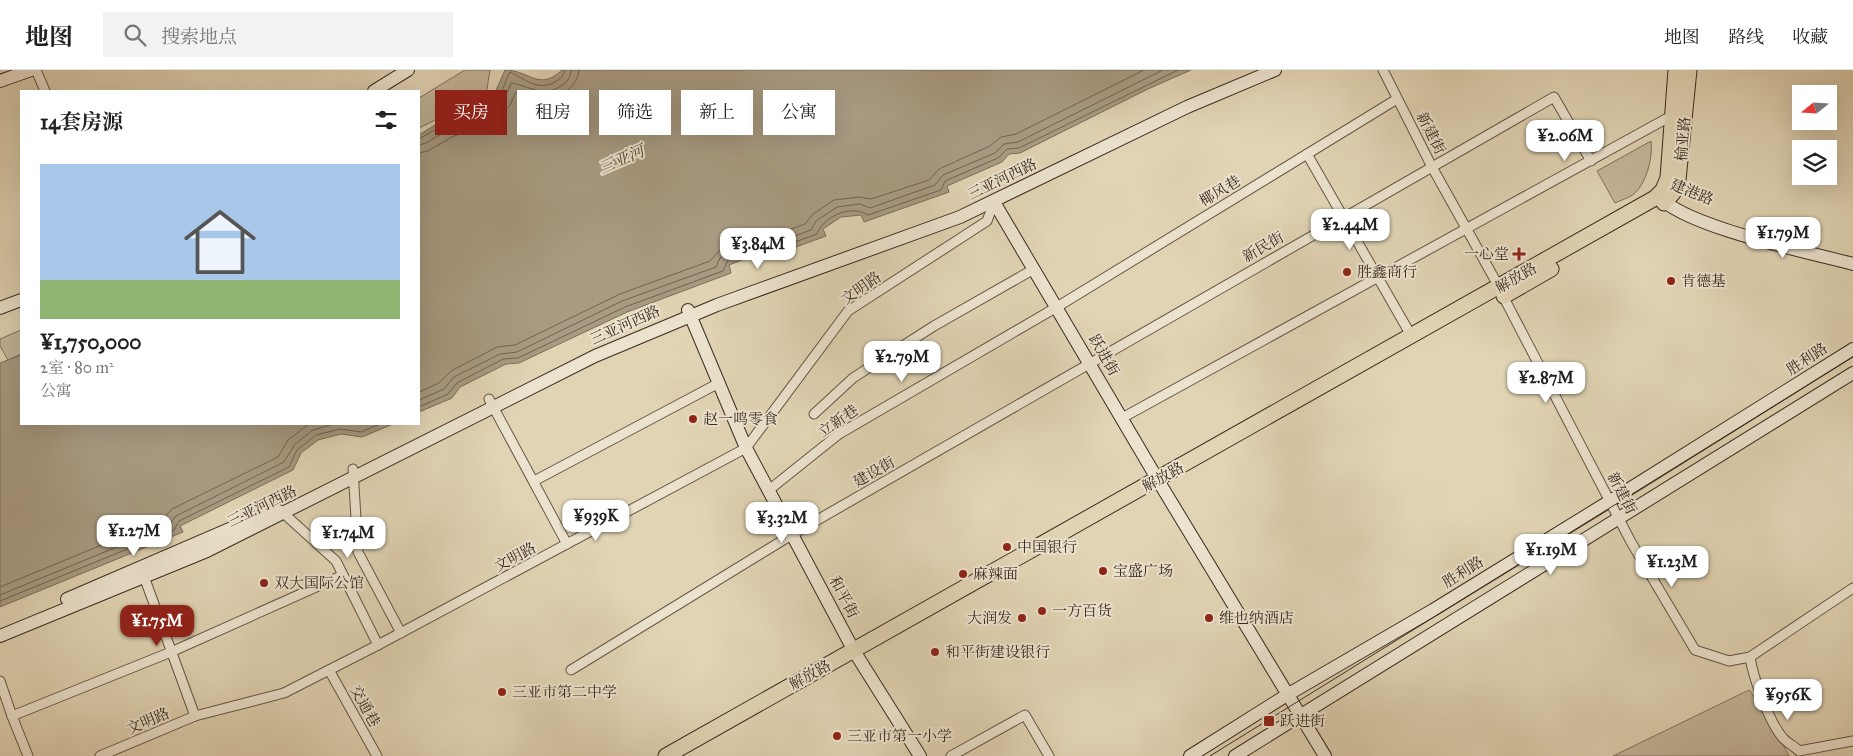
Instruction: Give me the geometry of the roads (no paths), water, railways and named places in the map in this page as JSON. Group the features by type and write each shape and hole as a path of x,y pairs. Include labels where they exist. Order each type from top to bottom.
{"main road":[{"path":"0,81 31,70"},
{"path":"376,90 408,70"},
{"name":"三亚河西路","path":"689,312 992,196 1183,102 1256,70"},
{"name":"三亚河西路","path":"0,626 208,551 491,402 629,333 917,233 994,202 1187,107 1275,70"},
{"name":"榆亚路","path":"1664,199 1668,178 1676,70"},
{"name":"榆亚路","path":"1664,199 1676,188 1680,168 1689,70"},
{"name":"建港路","path":"1664,199 1738,227 1853,258"},
{"name":"建港路","path":"1664,199 1686,216 1853,264"},
{"name":"解放路","path":"666,756 856,654 1664,199"},
{"name":"跃进街","path":"994,202 1287,695 1326,756"},
{"name":"解放路","path":"1160,483 1412,337 1501,292"},
{"path":"1,304 20,300"},
{"name":"和平街","path":"689,312 746,448 856,654 920,756"},
{"name":"胜利路","path":"1190,756 1287,695 1433,610 1853,349"},
{"path":"1236,756 1853,373"},
{"name":"三亚河西路","path":"0,636 143,573"},
{"name":"解放路","path":"685,756 856,654"}],"street":[{"path":"36,70 45,90"},
{"name":"新建街","path":"1383,70 1432,167 1468,229 1610,501 1695,650 1729,661 1750,657"},
{"name":"新民街","path":"1090,362 1554,97 1591,161"},
{"name":"椰风巷","path":"1057,307 1397,99"},
{"path":"1122,418 1377,276 1468,229 1673,115"},
{"path":"1307,154 1412,337"},
{"name":"文明路","path":"100,756 195,716 284,693 378,646 746,448 848,311 987,221 994,202"},
{"path":"814,414 861,373 934,326 1034,269"},
{"name":"立新巷","path":"769,490 839,434 1057,307"},
{"name":"建设街","path":"571,670 793,534 1090,362"},
{"path":"534,481 719,383"},
{"path":"491,402 567,544"},
{"path":"353,474 358,552 401,633"},
{"path":"281,511 336,561 378,646"},
{"path":"143,573 195,716"},
{"path":"12,716 171,652 343,575"},
{"path":"1853,588 1750,657 1756,685 1783,737 1799,750 1853,742"},
{"name":"交通巷","path":"329,670 377,756"},
{"path":"0,681 28,756"},
{"path":"951,756 1025,714 1049,756"}],"water":[{"name":"三亚河","path":"505,70 521,73 540,80 554,76 562,70 1191,70 1148,89 1020,153 1009,154 1002,162 947,186 949,192 864,222 861,215 841,217 823,229 826,236 755,262 752,256 729,265 731,273 627,312 519,363 506,364 460,387 452,398 420,412 420,134 435,125 435,135 507,135 507,90 496,90"},
{"path":"20,355 20,425 391,425 362,437 341,434 318,440 301,453 293,470 180,526 183,532 0,607 0,363"}],"tram line":[{"path":"1210,756 1853,357"}],"place":[{"name":"一心堂","path":"1519,254"},
{"name":"胜鑫商行","path":"1347,272"},
{"name":"肯德基","path":"1671,281"},
{"name":"赵一鸣零食","path":"693,419"},
{"name":"中国银行","path":"1007,547"},
{"name":"宝盛广场","path":"1103,571"},
{"name":"麻辣面","path":"963,574"},
{"name":"双大国际公馆","path":"264,583"},
{"name":"一方百货","path":"1042,611"},
{"name":"大润发","path":"1022,618"},
{"name":"维也纳酒店","path":"1209,618"},
{"name":"和平街建设银行","path":"935,652"},
{"name":"三亚市第二中学","path":"502,692"},
{"name":"跃进街","path":"1269,721"},
{"name":"三亚市第一小学","path":"837,736"}]}
